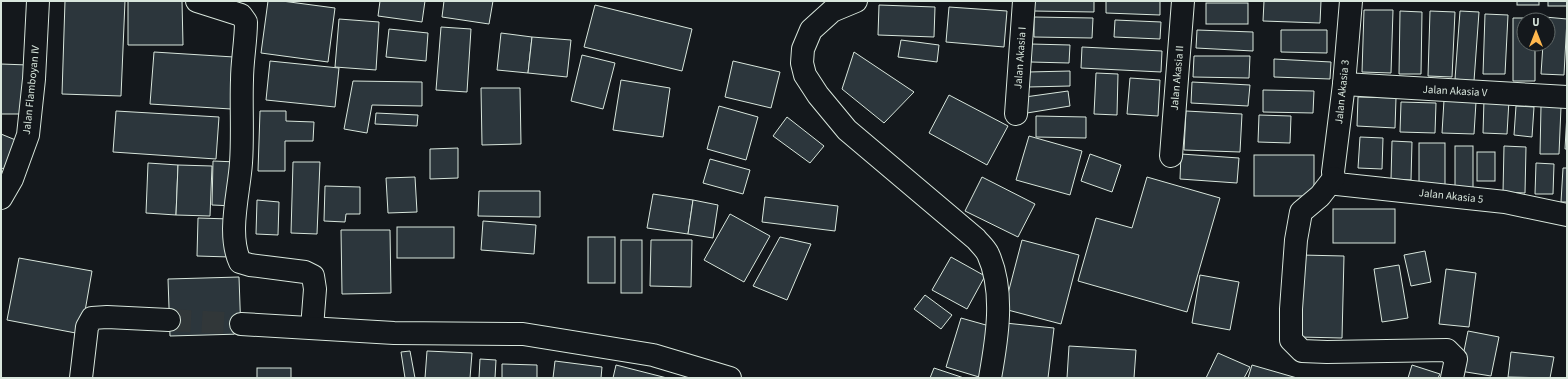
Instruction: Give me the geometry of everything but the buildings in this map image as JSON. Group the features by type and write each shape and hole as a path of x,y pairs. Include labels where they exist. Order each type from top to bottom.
{"street":[{"name":"Jalan Flamboyan IV","path":"1,198 12,179 28,135 34,79 38,1"},
{"path":"197,1 241,16 246,22 242,79 241,162 235,217 234,245 236,254 240,262 250,265 305,272 313,276 315,289 312,328"},
{"path":"856,1 832,11 811,30 803,49 802,63 805,75 818,95 847,130 976,239 987,252 992,264 997,291 998,316 997,335 990,378"},
{"name":"Jalan Akasia I","path":"1016,114 1024,1"},
{"name":"Jalan Akasia II","path":"1171,156 1183,1"},
{"name":"Jalan Akasia 3","path":"1335,180 1333,172 1344,84 1351,1"},
{"name":"Jalan Akasia V","path":"1344,84 1567,97"},
{"path":"1335,180 1320,196 1301,212 1296,240 1291,309 1291,340 1302,351 1447,350 1456,359 1452,378"},
{"name":"Jalan Akasia 5","path":"1335,180 1337,184 1342,186 1505,202 1567,215"},
{"path":"81,378 87,327 92,318 107,317 169,320"},
{"path":"241,324 394,333 523,334 653,355 730,378"}],"tunnel":[{"path":"169,320 241,324"}]}
